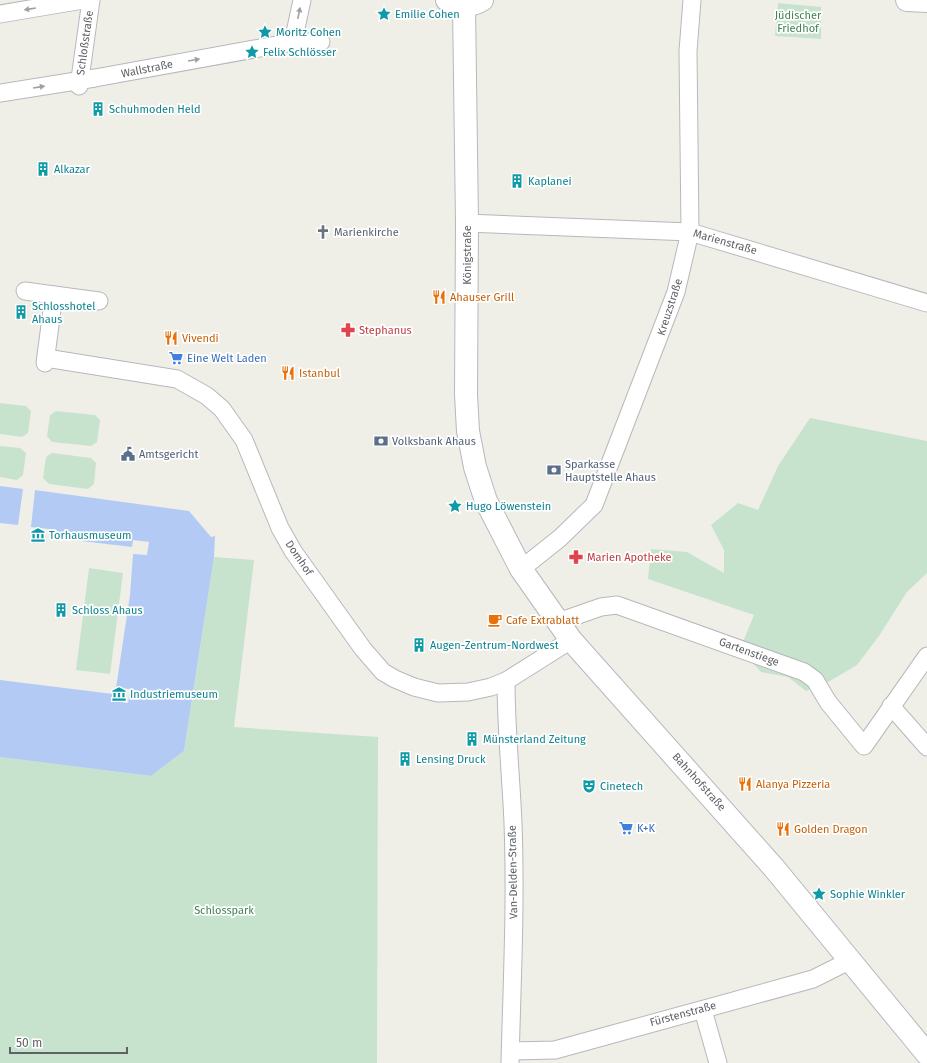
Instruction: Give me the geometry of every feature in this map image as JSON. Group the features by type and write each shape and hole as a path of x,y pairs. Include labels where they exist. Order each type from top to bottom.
{"street":[{"path":"0,14 83,0"},
{"name":"Schloßstraße","path":"80,83 91,0"},
{"path":"293,42 302,0"},
{"name":"Kreuzstraße","path":"521,569 560,538 594,505 668,316 687,249 690,232 688,51 692,0"},
{"path":"907,0 927,2"},
{"name":"Königstraße","path":"465,2 467,223 465,358 467,410 468,431 475,466 486,501"},
{"name":"Wallstraße","path":"0,93 80,83 293,42 321,42"},
{"name":"Marienstraße","path":"467,223 690,232 927,303"},
{"path":"25,291 99,301"},
{"name":"Domhof","path":"54,295 48,360 177,379 207,396 222,409 244,440 280,528 293,551 363,649 383,672 394,679 414,687 438,693 468,692 491,687 506,681 571,640"},
{"name":"Bahnhofstraße","path":"486,501 521,569 571,640 726,813 851,960 927,1054"},
{"name":"Gartenstiege","path":"558,622 601,607 617,605 804,672 815,680 828,702 864,746 927,656"},
{"name":"Van-Delden-Straße","path":"506,681 506,736 513,823 514,967 511,1057"},
{"path":"891,706 927,747"},
{"name":"Fürstenstraße","path":"511,1057 555,1050 813,979 851,960"},
{"path":"703,1010 718,1063"}],"green space":[{"name":"Jüdischer Friedhof","path":"778,3 821,7 821,39 775,36"},
{"path":"0,403 26,406 31,411 28,433 22,437 0,434"},
{"path":"56,411 95,415 100,420 97,442 91,446 52,442 47,436 50,415"},
{"path":"810,418 927,441 927,573 907,592 879,636 857,665 830,681 806,691 788,677 761,672 740,649 754,615 648,579 651,549 687,552 724,573 724,550 711,525 738,503 758,510 778,466"},
{"path":"0,446 20,448 26,453 23,475 17,480 0,477"},
{"path":"52,453 91,458 96,463 94,484 88,489 49,484 43,478 46,457"},
{"name":"Schlosspark","path":"214,557 254,560 234,727 378,737 377,1063 0,1063 0,757 151,776 184,751"},
{"path":"89,568 123,573 110,674 76,670"}],"water":[{"path":"0,486 23,489 18,525 0,523"},
{"path":"35,490 189,511 211,537 215,536 214,557 184,751 151,776 0,757 0,680 113,694 113,701 128,703 130,689 116,688 130,595 133,554 147,555 149,542 133,540 132,547 56,538 57,530 31,527"}],"place":[{"name":"Emilie Cohen","path":"384,14"},
{"name":"Moritz Cohen","path":"265,32"},
{"name":"Felix Schlösser","path":"252,52"},
{"name":"Schuhmoden Held","path":"98,109"},
{"name":"Alkazar","path":"43,169"},
{"name":"Kaplanei","path":"517,181"},
{"name":"Marienkirche","path":"323,232"},
{"name":"Ahauser Grill","path":"439,297"},
{"name":"Schlosshotel Ahaus","path":"21,312"},
{"name":"Stephanus","path":"348,330"},
{"name":"Vivendi","path":"171,338"},
{"name":"Eine Welt Laden","path":"176,358"},
{"name":"Istanbul","path":"288,373"},
{"name":"Volksbank Ahaus","path":"381,441"},
{"name":"Amtsgericht","path":"128,454"},
{"name":"Sparkasse Hauptstelle Ahaus","path":"554,470"},
{"name":"Hugo Löwenstein","path":"455,506"},
{"name":"Torhausmuseum","path":"38,535"},
{"name":"Marien Apotheke","path":"576,557"},
{"name":"Schloss Ahaus","path":"61,610"},
{"name":"Cafe Extrablatt","path":"495,620"},
{"name":"Augen-Zentrum-Nordwest","path":"419,645"},
{"name":"Industriemuseum","path":"119,694"},
{"name":"Münsterland Zeitung","path":"472,739"},
{"name":"Lensing Druck","path":"405,759"},
{"name":"Alanya Pizzeria","path":"745,784"},
{"name":"Cinetech","path":"589,786"},
{"name":"K+K","path":"626,828"},
{"name":"Golden Dragon","path":"783,829"},
{"name":"Sophie Winkler","path":"819,894"}]}
